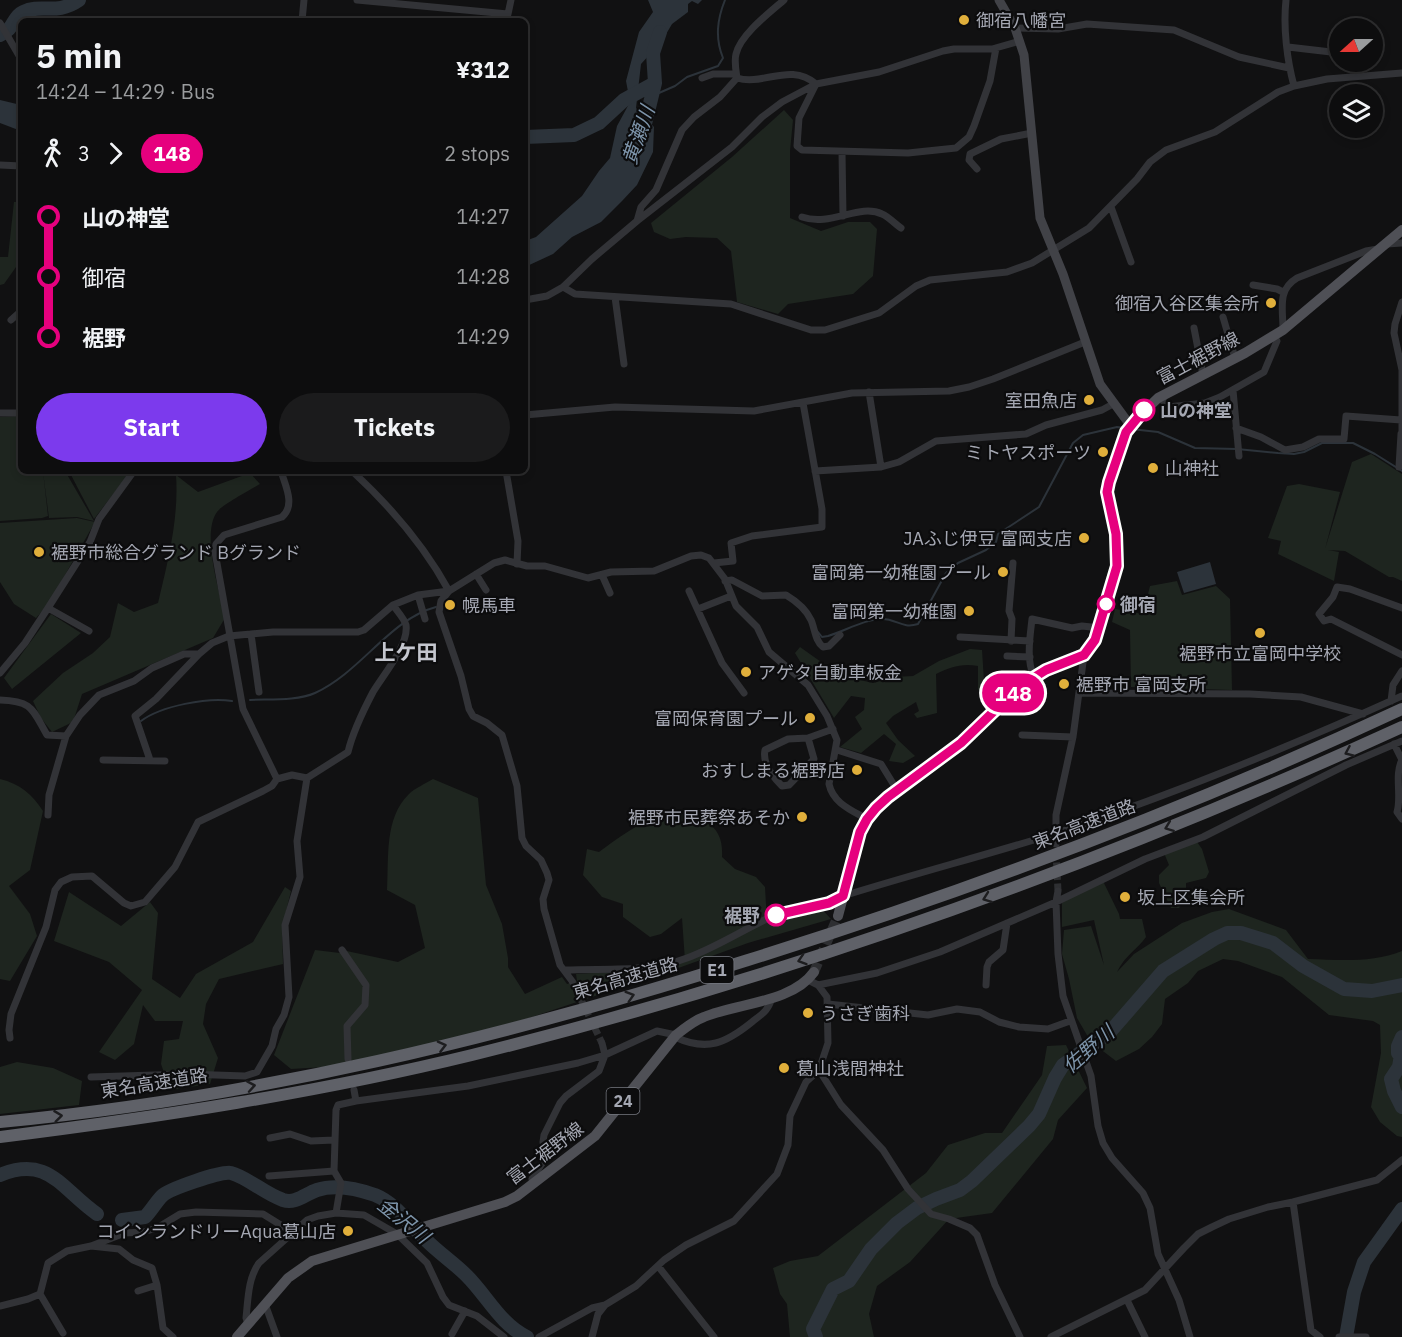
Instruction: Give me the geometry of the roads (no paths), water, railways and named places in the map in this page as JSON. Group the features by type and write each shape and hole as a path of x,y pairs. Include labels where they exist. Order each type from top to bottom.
{"highway":[{"name":"東名高速道路","path":"0,1122 186,1097 372,1062 479,1037 622,999 819,938 1036,862 1199,799 1402,709"},
{"name":"東名高速道路","path":"0,1137 141,1119 295,1093 470,1055 651,1007 766,972 1060,871 1258,791 1402,728"}],"main road":[{"name":"富士裾野線","path":"1084,655 1095,640 1100,628 1117,566 1116,534 1107,492 1130,425 1160,397 1279,333 1402,230"},
{"path":"838,916 860,832 876,808 961,743 1020,686 1034,677 1084,655"},
{"name":"富士裾野線","path":"237,1337 288,1278 312,1261 505,1202 533,1186 595,1136 676,1036 702,1017 772,998 799,988 814,979"}],"street":[{"path":"302,18 304,0"},
{"path":"357,0 508,14"},
{"path":"506,18 511,0"},
{"path":"637,221 641,207 656,190 682,130 694,117 720,97 736,76 736,53 741,43 759,21 784,0"},
{"path":"999,0 1020,41 1026,65 1040,218 1063,274 1100,384 1130,425"},
{"path":"1286,0 1283,21 1289,68 1294,86"},
{"path":"0,23 18,54"},
{"path":"1014,28 1058,29 1087,24 1174,30 1239,57 1289,68"},
{"path":"528,299 547,296 563,287 637,221 732,147 762,117 782,102 816,84 879,72 943,51 996,48 1020,41"},
{"path":"1288,47 1329,52"},
{"path":"816,84 799,118 797,146 802,150 908,153 956,148 969,137 977,119 990,81 996,48"},
{"path":"563,287 575,294 731,304 817,331 879,313 916,286 930,280 1007,272 1032,263 1089,228 1137,179 1150,162 1166,150 1215,132 1257,104 1294,86 1327,79 1402,73"},
{"path":"702,78 713,75 736,76 750,80 798,74 816,84"},
{"path":"977,169 969,160 970,154 974,151 1001,139 1032,133"},
{"path":"842,152 843,216"},
{"path":"0,165 18,166"},
{"path":"1111,207 1131,262"},
{"path":"802,217 812,221 822,221 866,211 881,213 902,228"},
{"path":"1160,397 1168,407 1205,403 1264,372 1277,341 1283,292 1289,283 1366,251 1402,243"},
{"path":"1253,285 1283,292"},
{"path":"615,297 624,364"},
{"path":"1399,466 1402,434 1402,370 1395,324 1402,302"},
{"path":"11,320 18,314"},
{"path":"1223,317 1234,358"},
{"path":"1194,328 1203,375"},
{"path":"528,415 615,407 754,411 852,393 949,391 969,387 1085,342"},
{"path":"1233,390 1239,456"},
{"path":"869,392 881,467"},
{"path":"714,564 734,561 731,543 752,536 822,526 822,509 803,403"},
{"path":"815,471 881,467 899,462 936,441 1026,434 1046,425 1102,410 1113,404"},
{"path":"0,413 18,413"},
{"path":"1236,428 1261,437 1281,449 1297,449 1319,439 1344,439 1346,416 1401,420"},
{"path":"0,673 25,643 90,542 99,519 132,474"},
{"path":"277,779 243,709 229,636 216,544 224,535 286,513 289,499 282,474"},
{"path":"355,474 410,531 434,564 449,591"},
{"path":"507,474 518,541 517,564"},
{"path":"572,981 557,958 544,909 543,899 549,880 548,873 541,860 525,846 522,837 518,786 502,735 487,723 473,716 469,709 439,606 449,591 494,563 505,560 588,578 611,572 654,571 677,561 701,555 709,558 726,581 736,606 757,627 769,652 808,685 819,699 837,740 829,784 830,792 840,803 867,819"},
{"path":"1011,640 1012,619 1009,611 1013,563"},
{"path":"476,574 486,590"},
{"path":"602,575 610,593"},
{"path":"726,581 732,580 766,597 786,595 809,616 819,643 824,647 829,646 840,635"},
{"path":"1402,608 1350,589 1337,587 1333,597 1319,614 1324,621 1331,619 1402,655"},
{"path":"150,760 135,716 156,699 212,643 229,636 273,632 358,632 364,630 393,606 418,595 449,591"},
{"path":"689,591 728,673 744,693"},
{"path":"418,595 424,619"},
{"path":"698,609 731,596"},
{"path":"10,1038 11,1014 46,927 55,890 61,882 72,877 92,876 124,903 131,906 140,905 149,898 175,867 198,822 263,791 272,786 277,779 292,775 307,778 348,752 354,732 373,692 400,649 405,633 406,625 393,606"},
{"path":"48,608 89,631"},
{"path":"1034,677 1030,657 1032,620 1072,628 1082,626 1100,628"},
{"path":"251,634 259,692"},
{"path":"960,637 1030,641"},
{"path":"48,815 49,795 66,736 80,715 99,695 134,681 152,668 184,654 199,654"},
{"path":"1056,844 1056,815 1073,737 1084,655"},
{"path":"1007,656 1030,657"},
{"path":"1390,701 1393,686 1402,672"},
{"path":"1079,693 1250,694 1301,697 1363,714"},
{"path":"565,970 644,968 686,959 776,915 829,903 843,896 1056,833 1184,788 1292,746 1402,696"},
{"path":"0,699 16,700 31,706 47,735 66,736"},
{"path":"808,738 814,759 789,785 782,786 772,776 764,756 765,750 788,739 808,738 833,729"},
{"path":"1022,735 1073,737"},
{"path":"539,1337 592,1308 605,1305 636,1286 686,1245 734,1221 777,1174 788,1146 790,1116 806,1082 819,1070 828,1043 827,997 814,979 888,969 940,952 1056,902 1145,859 1203,837 1346,765 1402,741"},
{"path":"1394,744 1402,760 1399,766 1400,802 1397,812 1402,819"},
{"path":"837,750 881,764 897,790"},
{"path":"103,760 165,761"},
{"path":"91,1077 186,1074 245,1076 257,1072 272,1046 289,997 285,925 300,877 297,841 307,778"},
{"path":"1058,891 1056,902 1058,954 1063,996 1091,1076 1098,1126 1103,1143 1112,1158 1143,1193 1150,1208 1158,1254 1179,1300 1190,1337"},
{"path":"986,985 989,962 1003,950 1007,923"},
{"path":"342,950 366,986 365,1005 347,1026 348,1059"},
{"path":"336,1213 341,1183 334,1171 336,1107 356,1101 468,1086 578,1063 605,1055 657,1031 676,1036 686,1042 710,1045 739,1033 769,1009 772,998"},
{"path":"828,1004 928,1015 957,1009 980,1012 999,1022 1019,1027 1048,1029 1070,1021"},
{"path":"533,1186 532,1179 546,1157 544,1135 560,1103 574,1089 599,1071 605,1055 602,1043"},
{"path":"819,1070 841,1105 882,1150 908,1190 931,1214 970,1228 978,1235 995,1285 1020,1337"},
{"path":"354,1090 356,1101"},
{"path":"270,1138 290,1134 311,1141 334,1140"},
{"path":"1051,1337 1145,1290 1198,1234 1229,1219 1268,1207 1377,1180 1402,1160"},
{"path":"269,1176 334,1171"},
{"path":"1293,1202 1311,1330 1320,1337"},
{"path":"63,1333 39,1294 48,1263 68,1251 91,1246 125,1233 157,1228 180,1214 196,1212 263,1214 292,1232"},
{"path":"248,1324 246,1318 254,1270 307,1220 336,1213 364,1215 397,1234 427,1263 446,1302 485,1321 504,1337"},
{"path":"91,1246 119,1249 133,1260 149,1266 154,1271 163,1328 173,1337"},
{"path":"658,1266 714,1337"},
{"path":"138,1291 156,1284"},
{"path":"0,1306 39,1294"},
{"path":"1127,1300 1145,1337"},
{"path":"265,1304 277,1337"},
{"path":"591,1337 598,1314 605,1305"},
{"path":"452,1334 465,1311"},
{"path":"1339,1337 1366,1337"}],"water":[{"path":"648,0 702,0 698,4 692,1 688,4 688,12 672,24 662,41 641,64 636,108 654,127 653,152 637,185 601,222 572,237 553,254 528,266 528,240 536,237 582,196 610,158 617,126 630,102 626,81 639,32 653,12"},
{"path":"0,100 18,104 18,130 0,123"},
{"path":"1210,562 1216,584 1184,593 1177,572"}],"waterway":[{"path":"0,35 8,30 23,12 63,7 79,0"},
{"path":"652,96 675,86 687,77 718,66 723,58 718,29 725,0"},
{"name":"黄瀬川","path":"642,136 655,83 653,53 660,32"},
{"name":"黄瀬川","path":"528,137 574,135 599,123 624,100 655,83"},
{"path":"818,632 822,637 828,636 862,623 882,619 904,625 918,624 946,573 958,563 986,550 996,542 998,534 1039,507 1073,443 1083,435 1117,427 1126,428"},
{"path":"1131,429 1158,432 1195,448 1294,454 1322,443 1353,443 1402,471"},
{"path":"250,700 292,698 315,693 332,684 404,623 419,613 436,607"},
{"path":"141,721 160,711 185,704 210,700 232,701"},
{"name":"佐野川","path":"816,1337 813,1329 833,1289 849,1281 871,1249 897,1223 917,1208 960,1190 972,1181 1039,1114 1063,1065 1110,1032 1163,971 1214,939 1227,933 1241,933 1273,943 1303,966 1344,989 1372,991 1402,985"},
{"path":"1402,1037 1398,1046 1398,1053 1401,1055 1399,1067 1391,1079 1402,1107"},
{"name":"金沢川","path":"0,1175 31,1169 43,1172 63,1185 97,1214"},
{"name":"金沢川","path":"122,1220 145,1217 162,1196 174,1189 225,1173 237,1175 276,1197 288,1201 331,1187 375,1195 396,1209 431,1245 467,1276 509,1325 527,1337"},
{"path":"1346,1337 1354,1292 1364,1262 1402,1209"}],"tunnel":[{"path":"1056,852 1058,891"},
{"path":"814,972 838,916"},
{"path":"572,981 602,1043"}],"place":[{"name":"御宿八幡宮","path":"964,20"},
{"name":"御宿入谷区集会所","path":"1271,303"},
{"name":"室田魚店","path":"1089,400"},
{"name":"山の神堂","path":"1144,410"},
{"name":"ミトヤスポーツ","path":"1103,452"},
{"name":"山神社","path":"1153,468"},
{"name":"JAふじ伊豆 富岡支店","path":"1084,538"},
{"name":"裾野市総合グランド Bグランド","path":"39,552"},
{"name":"富岡第一幼稚園プール","path":"1003,572"},
{"name":"御宿","path":"1106,604"},
{"name":"幌馬車","path":"450,605"},
{"name":"富岡第一幼稚園","path":"969,611"},
{"name":"裾野市立富岡中学校","path":"1260,633"},
{"name":"アゲタ自動車板金","path":"746,672"},
{"name":"裾野市 富岡支所","path":"1064,684"},
{"name":"富岡保育園プール","path":"810,718"},
{"name":"おすしまる裾野店","path":"857,770"},
{"name":"裾野市民葬祭あそか","path":"802,817"},
{"name":"坂上区集会所","path":"1125,897"},
{"name":"裾野","path":"776,915"},
{"name":"うさぎ歯科","path":"808,1013"},
{"name":"葛山浅間神社","path":"784,1068"},
{"name":"コインランドリーAqua葛山店","path":"348,1231"}],"district":[{"name":"上ケ田","path":"406,652"}]}
